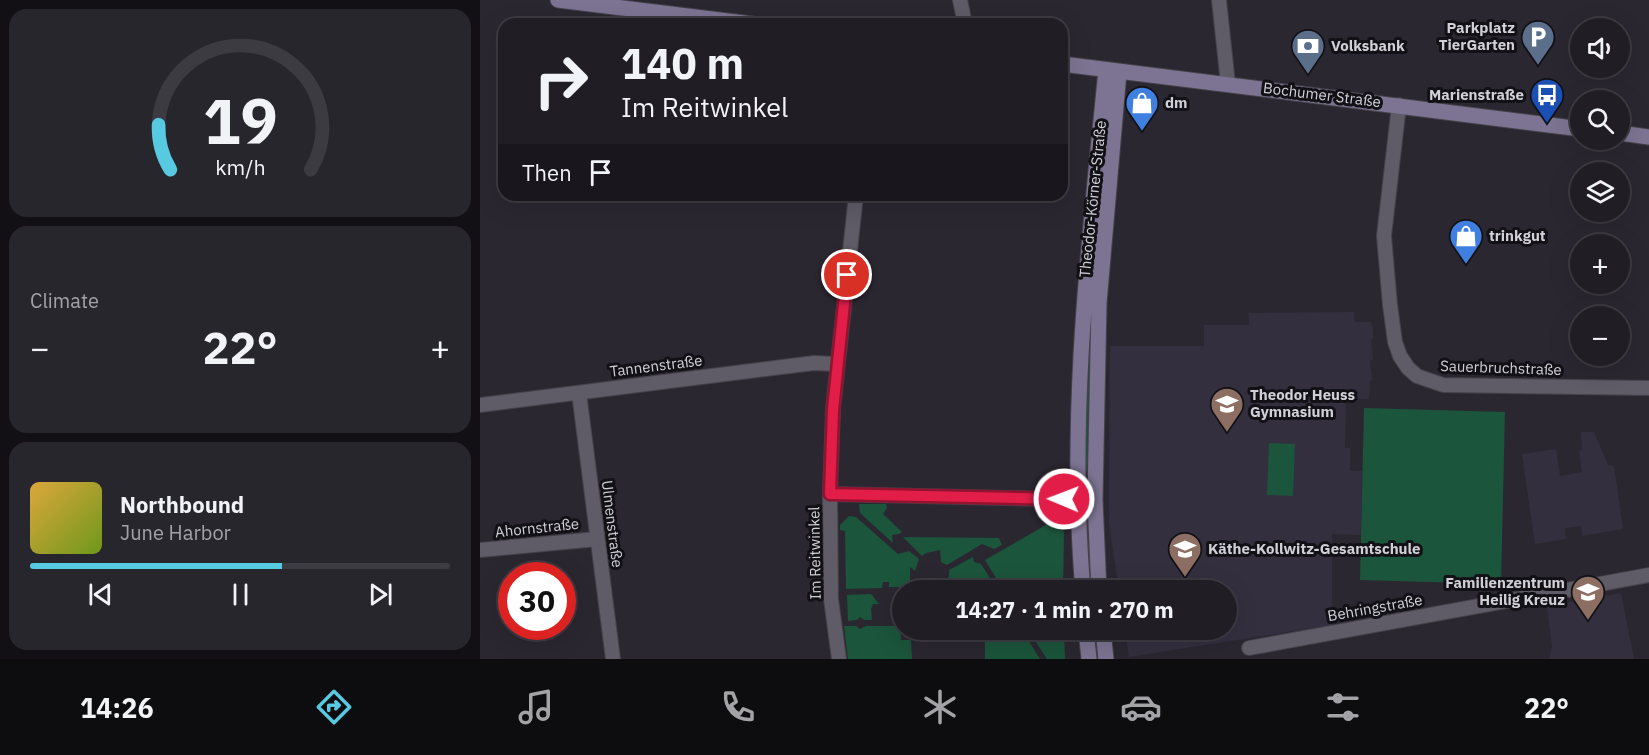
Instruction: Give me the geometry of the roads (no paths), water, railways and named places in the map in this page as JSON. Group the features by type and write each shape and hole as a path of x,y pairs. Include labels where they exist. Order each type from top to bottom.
{"main road":[{"path":"558,0 626,4 714,18"},
{"name":"Bochumer Straße","path":"1068,65 1570,128"},
{"name":"Theodor-Körner-Straße","path":"1099,580 1095,500 1098,328 1107,206 1112,71"},
{"name":"Theodor-Körner-Straße","path":"1083,580 1079,500 1082,328 1112,71"},
{"path":"1630,134 1649,137"},
{"path":"1082,328 1098,328"},
{"path":"1087,640 1089,659"},
{"path":"1104,640 1106,659"}],"street":[{"path":"960,0 964,18"},
{"path":"1219,0 1228,84"},
{"name":"Sauerbruchstraße","path":"1399,105 1384,236 1395,342 1408,368 1429,382 1443,386 1649,388"},
{"name":"Im Reitwinkel","path":"839,659 831,599 830,494 833,410 855,201"},
{"name":"Tannenstraße","path":"480,405 814,363 837,364"},
{"name":"Ulmenstraße","path":"579,393 613,659"},
{"path":"830,494 1095,500"},
{"name":"Ahornstraße","path":"480,550 597,538"},
{"name":"Behringstraße","path":"1249,648 1649,575"}],"place":[{"name":"Parkplatz TierGarten","path":"1538,66"},
{"name":"Volksbank","path":"1308,75"},
{"name":"Marienstraße","path":"1547,124"},
{"name":"dm","path":"1142,132"},
{"name":"trinkgut","path":"1466,265"},
{"name":"Theodor Heuss Gymnasium","path":"1227,433"},
{"name":"Käthe-Kollwitz-Gesamtschule","path":"1185,578"},
{"name":"Familienzentrum Heilig Kreuz","path":"1588,621"}]}
